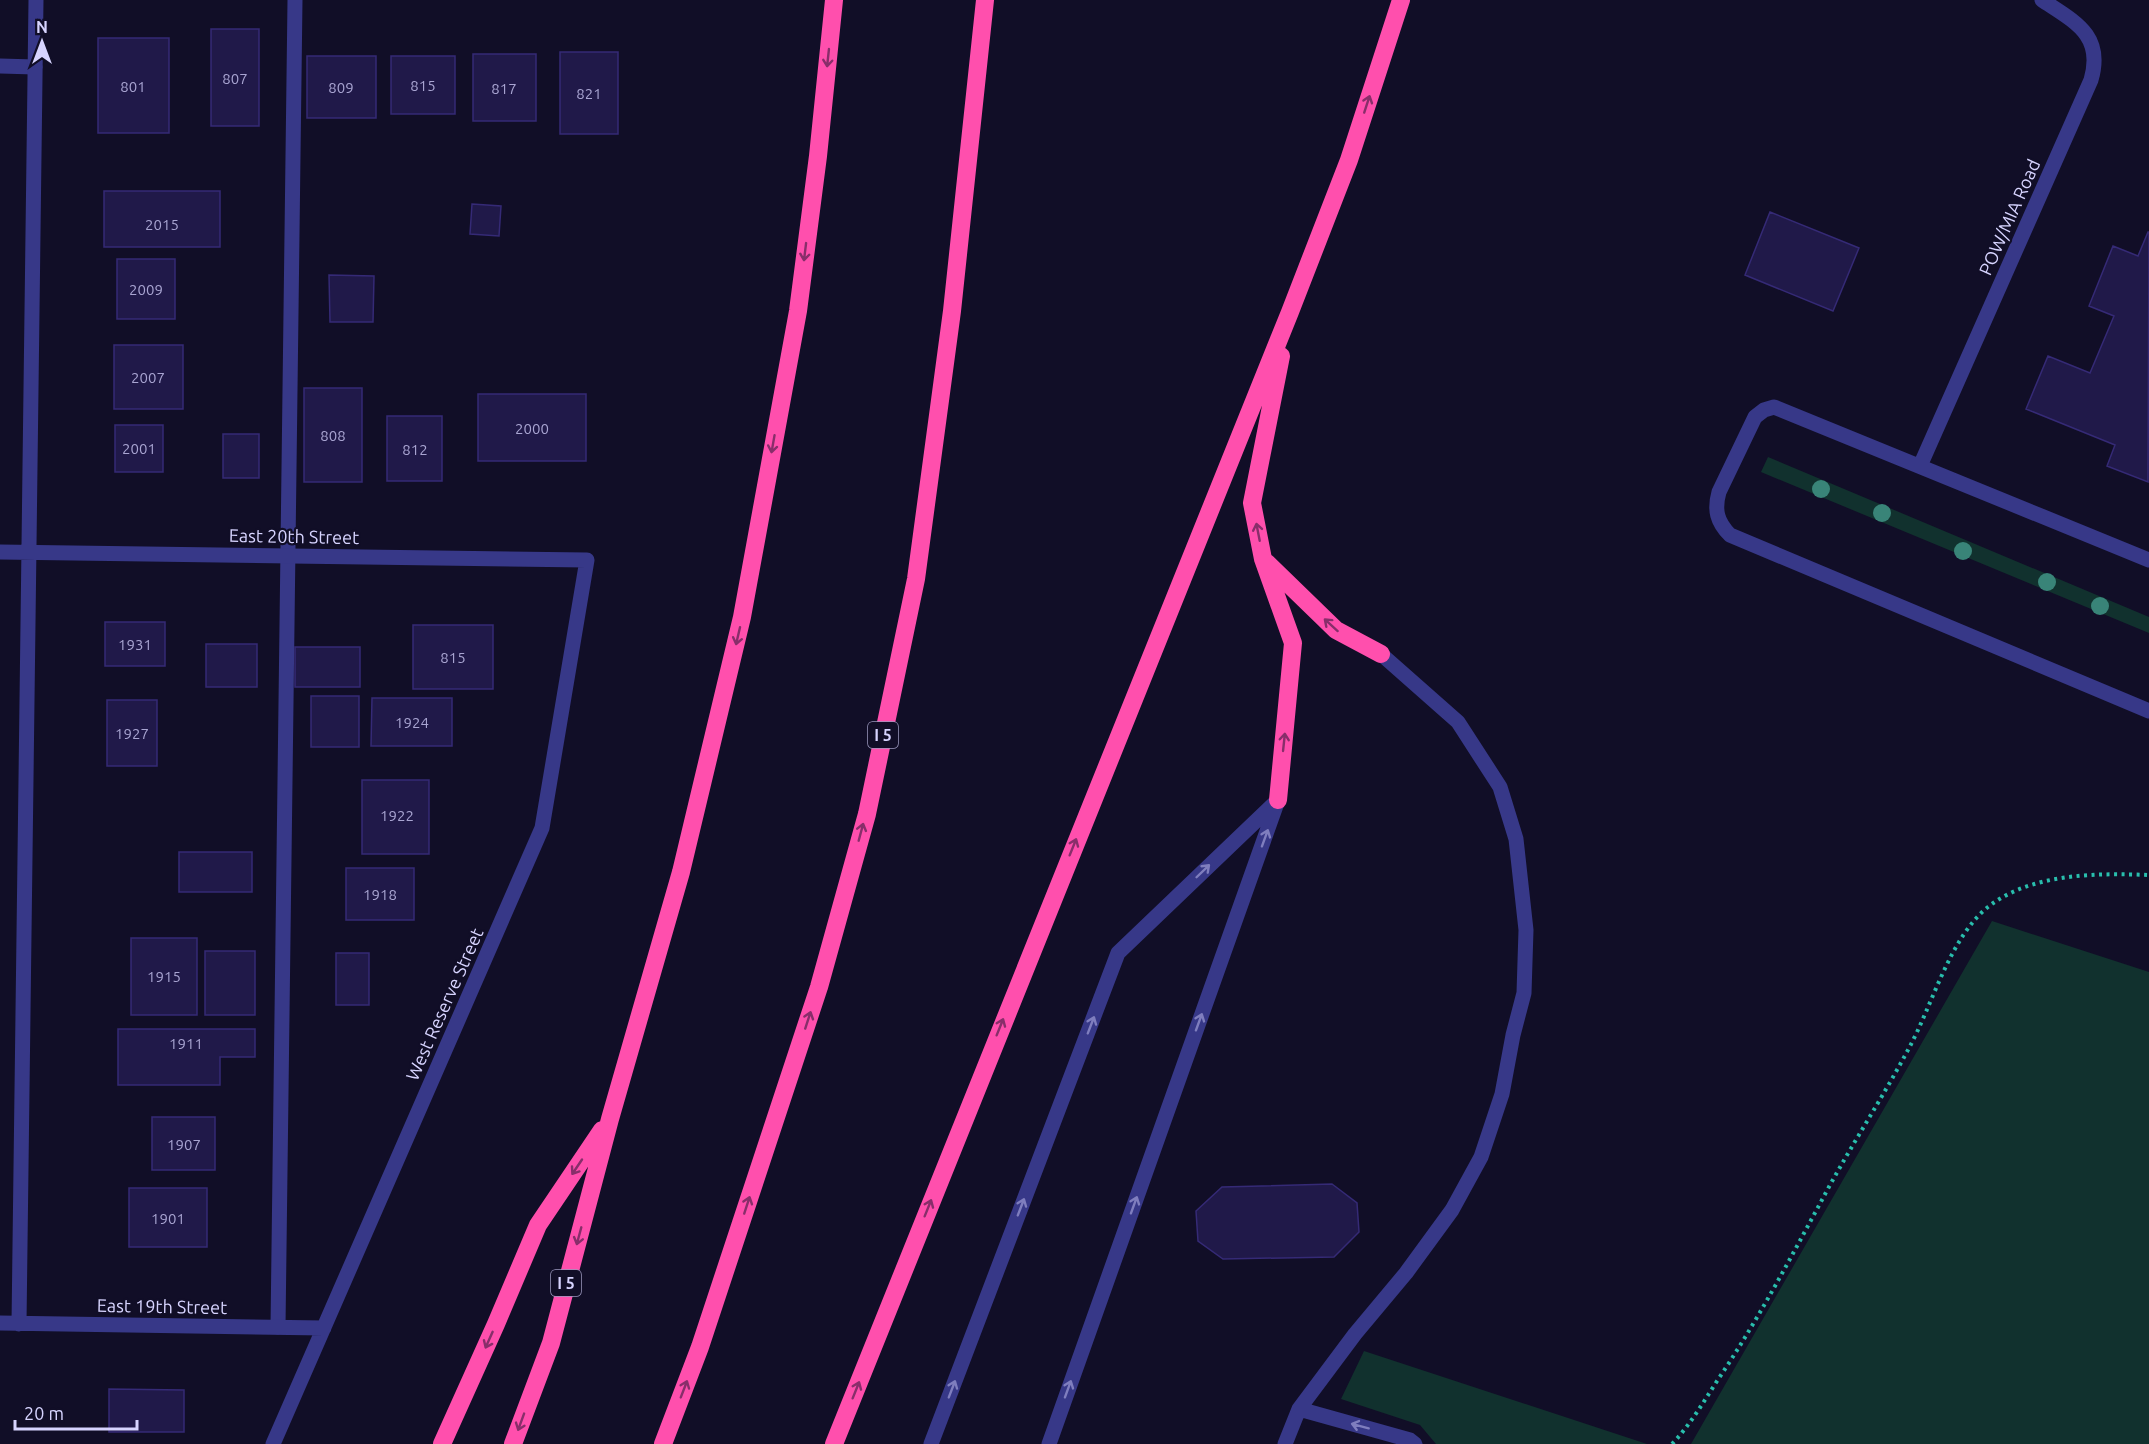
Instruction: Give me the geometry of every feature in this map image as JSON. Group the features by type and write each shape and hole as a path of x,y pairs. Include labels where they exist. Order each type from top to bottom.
{"highway":[{"name":"I 5","path":"513,1444 550,1343 610,1119 681,872 742,618 798,311 818,156 834,0"},
{"name":"I 5","path":"663,1444 700,1347 819,987 867,814 916,579 952,311 985,0"},
{"path":"834,1444 1290,312 1349,160 1401,0"},
{"path":"1278,800 1293,643 1263,559 1252,503 1290,312"},
{"path":"1263,559 1336,630 1382,654"},
{"path":"442,1444 538,1225 610,1119"}],"street":[{"path":"18,1324 36,0"},
{"path":"278,1327 295,0"},
{"name":"POW/MIA Road","path":"1920,466 2093,74 2095,52 2086,34 2071,19 2042,0"},
{"path":"0,66 35,67"},
{"path":"2149,560 1780,409 1768,408 1755,417 1719,492 1716,504 1717,516 1722,527 1730,535 2149,711"},
{"name":"East 20th Street","path":"0,552 587,560"},
{"name":"West Reserve Street","path":"273,1444 542,828 587,560"},
{"path":"1285,1444 1299,1409 1355,1334 1406,1273 1452,1210 1481,1157 1502,1094 1513,1035 1524,993 1526,930 1516,839 1500,787 1458,722 1382,654"},
{"path":"931,1444 1118,953 1278,800"},
{"path":"1048,1444 1278,800"},
{"name":"East 19th Street","path":"0,1323 324,1328"},
{"path":"1299,1409 1410,1440 1415,1444"}],"path":[{"path":"1672,1444 1691,1421 1748,1335 1781,1279 1824,1196 1910,1047 1949,961 1972,923 1989,906 2013,892 2052,880 2102,873 2149,875"}],"green space":[{"path":"1768,457 2149,617 2149,633 1761,472"},
{"path":"1992,921 2149,972 2149,1444 1691,1444"},
{"path":"1364,1351 1647,1444 1436,1444 1420,1425 1341,1399"}],"building":[{"path":"211,29 259,29 259,126 211,126"},
{"path":"98,38 169,38 169,133 98,133"},
{"path":"560,52 618,52 618,134 560,134"},
{"path":"473,54 536,54 536,121 473,121"},
{"path":"307,56 376,56 376,118 307,118"},
{"path":"391,56 455,56 455,114 391,114"},
{"path":"104,191 220,191 220,247 104,247"},
{"path":"472,204 501,206 499,236 470,234"},
{"path":"1770,212 1859,248 1833,311 1745,275"},
{"path":"2148,232 2148,482 2107,466 2115,445 2026,409 2048,356 2090,373 2114,316 2089,306 2113,246 2138,256"},
{"path":"117,259 175,259 175,319 117,319"},
{"path":"329,275 374,276 373,322 330,322"},
{"path":"114,345 183,345 183,409 114,409"},
{"path":"304,388 362,388 362,482 304,482"},
{"path":"478,394 586,394 586,461 478,461"},
{"path":"387,416 442,416 442,481 387,481"},
{"path":"115,425 163,425 163,472 115,472"},
{"path":"223,434 259,434 259,478 223,478"},
{"path":"105,622 165,622 165,666 105,666"},
{"path":"413,625 493,625 493,689 413,689"},
{"path":"206,644 257,644 257,687 206,687"},
{"path":"295,647 360,647 360,687 295,687"},
{"path":"311,696 359,696 359,747 311,747"},
{"path":"372,698 452,698 452,746 371,746"},
{"path":"107,700 157,700 157,766 107,766"},
{"path":"362,780 429,780 429,854 362,854"},
{"path":"179,852 252,852 252,892 179,892"},
{"path":"346,868 414,868 414,920 346,920"},
{"path":"131,938 197,938 197,1015 131,1015"},
{"path":"205,951 255,951 255,1015 205,1015"},
{"path":"336,953 369,953 369,1005 336,1005"},
{"path":"118,1029 255,1029 255,1057 220,1057 220,1085 118,1085"},
{"path":"152,1117 215,1117 215,1170 152,1170"},
{"path":"1332,1184 1357,1203 1359,1232 1334,1257 1223,1259 1198,1241 1196,1211 1222,1187"},
{"path":"129,1188 207,1188 207,1247 129,1247"},
{"path":"109,1389 184,1390 184,1432 109,1432"}]}
